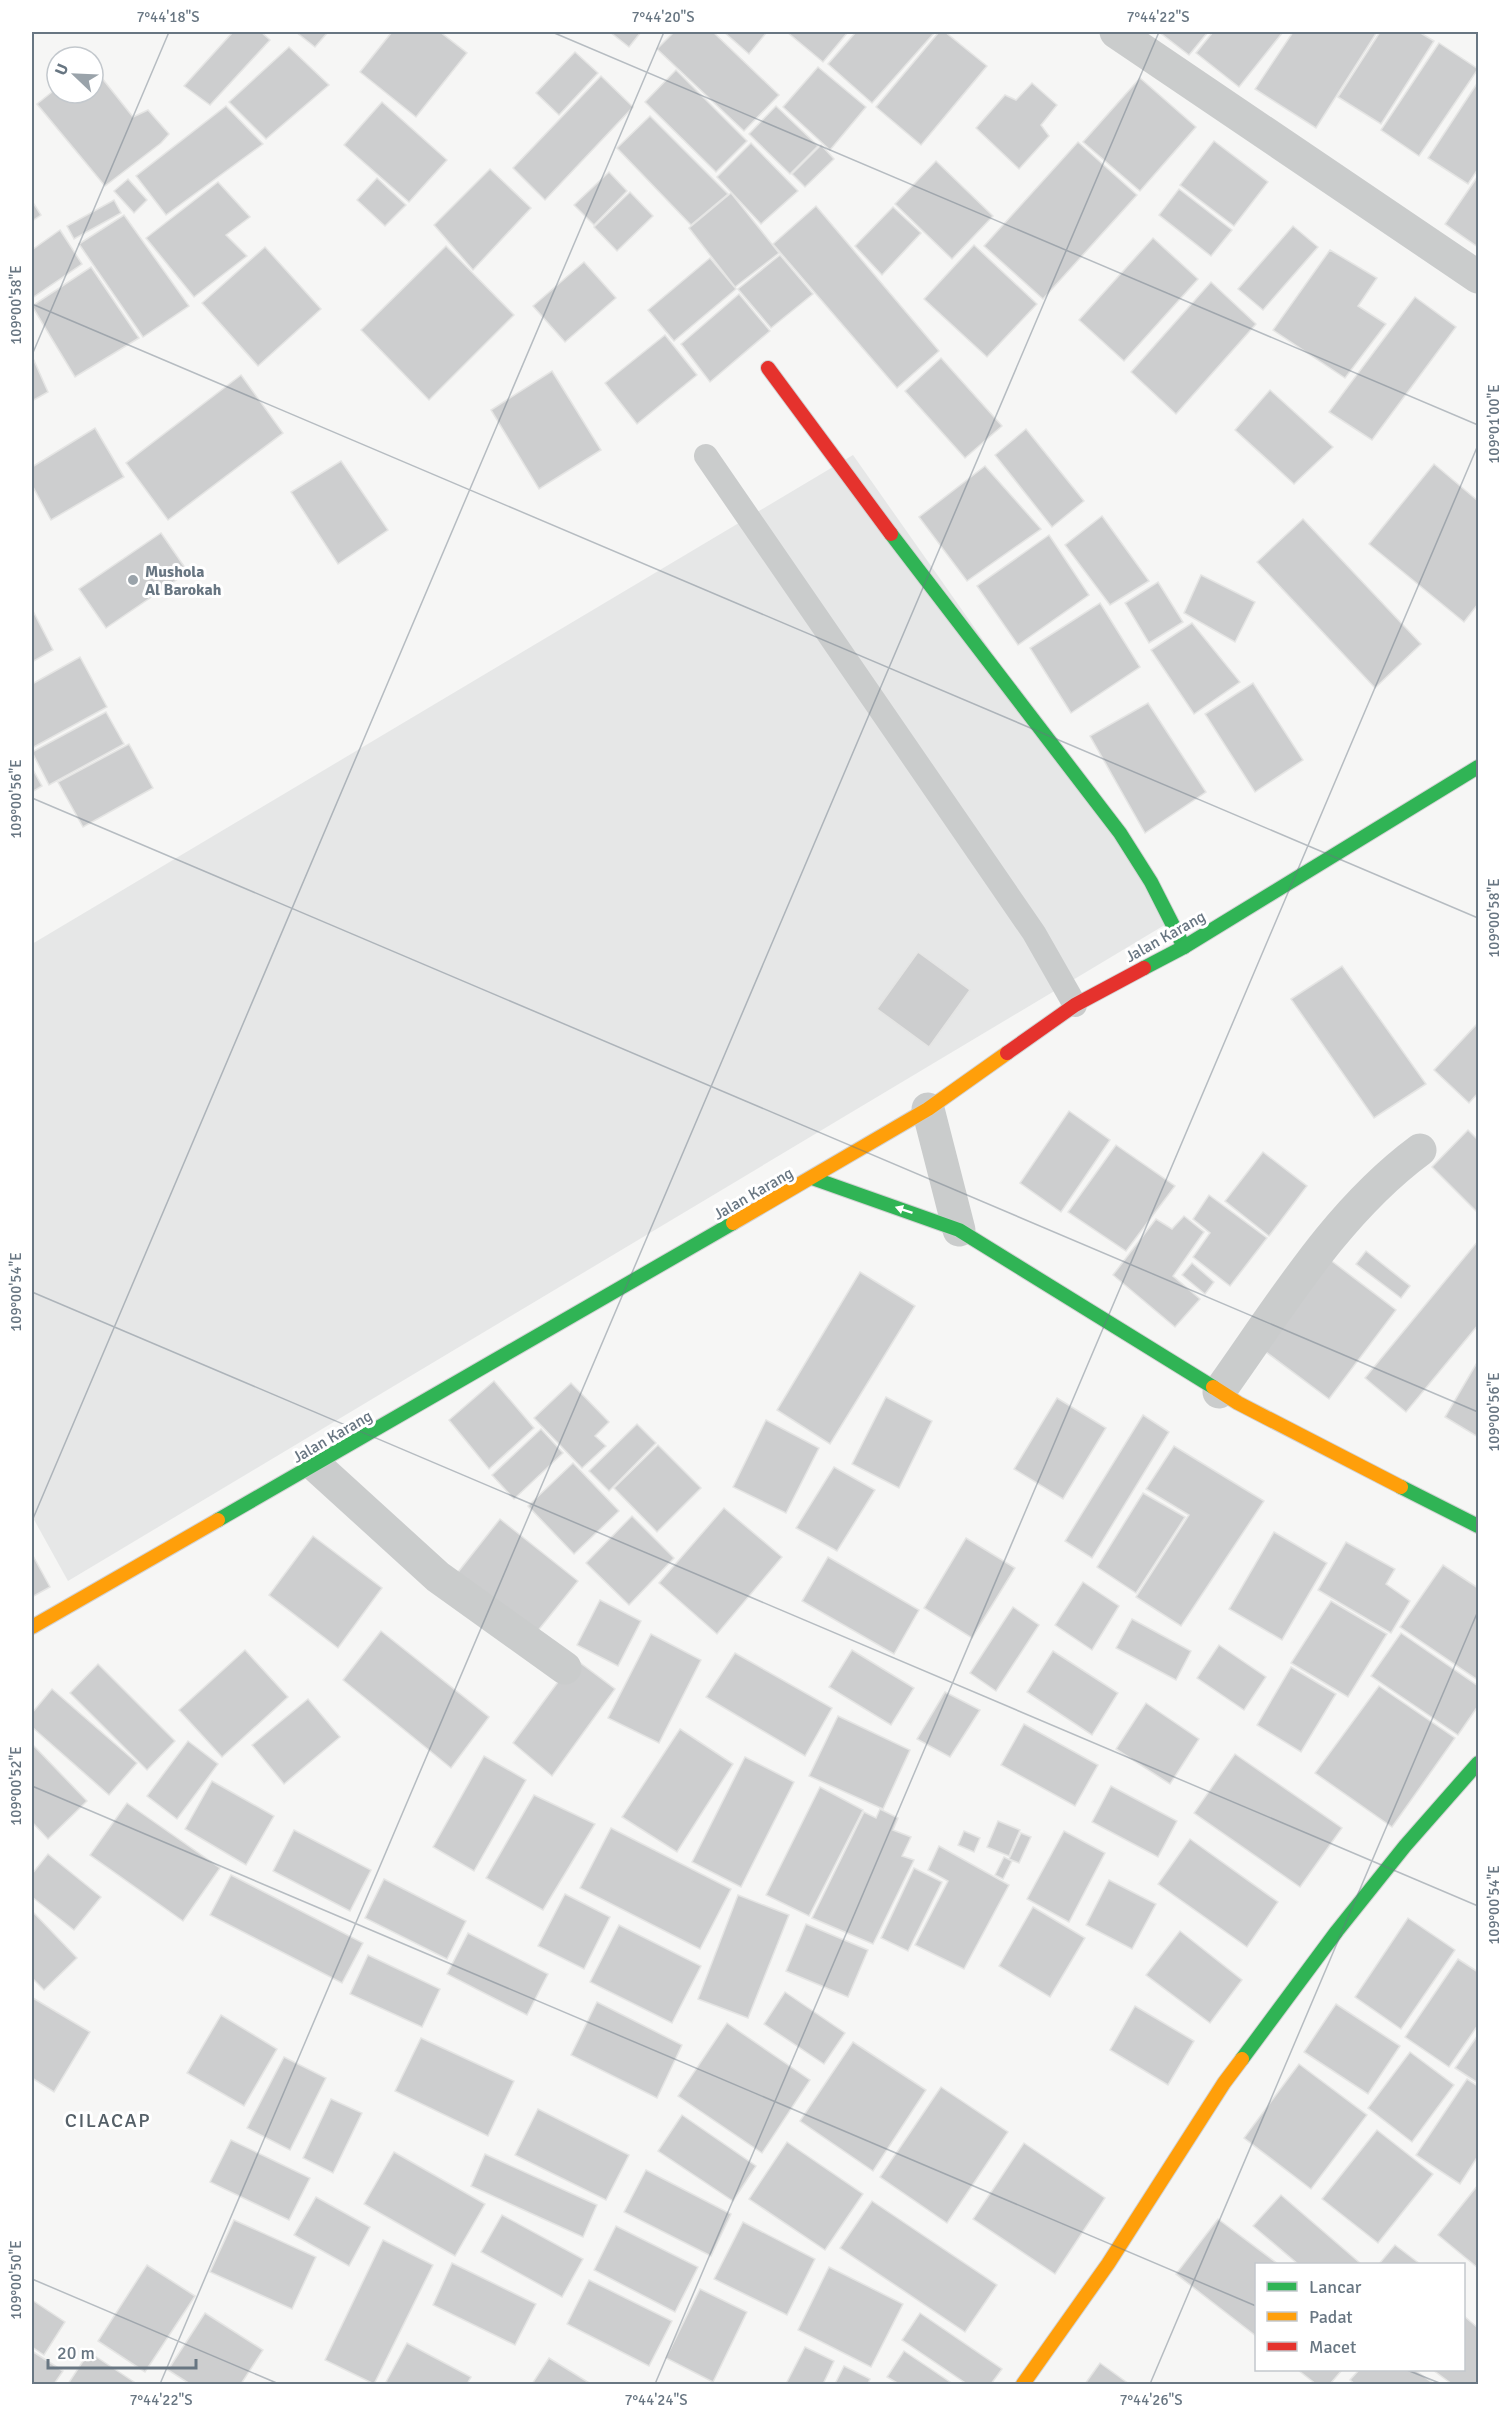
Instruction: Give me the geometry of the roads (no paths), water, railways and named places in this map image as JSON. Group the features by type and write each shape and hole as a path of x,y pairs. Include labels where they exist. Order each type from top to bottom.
{"street":[{"path":"1129,35 1479,277"},
{"path":"768,368 866,501 1120,833 1151,882 1185,947"},
{"name":"Jalan Karang","path":"32,1627 812,1178 928,1109 1075,1005 1185,947 1479,767"},
{"path":"928,1109 959,1230"},
{"path":"1219,1392 1340,1224 1366,1196 1420,1150"},
{"path":"812,1178 959,1230 1219,1392 1479,1526"},
{"path":"315,1465 438,1577 565,1668"},
{"path":"1023,2385 1108,2264 1224,2083 1337,1931 1405,1846 1479,1763"}],"lane":[{"path":"706,456 1034,933 1075,1005"}],"place":[{"name":"Mushola Al Barokah","path":"133,580"}],"district":[{"name":"CILACAP","path":"108,2120"}]}
